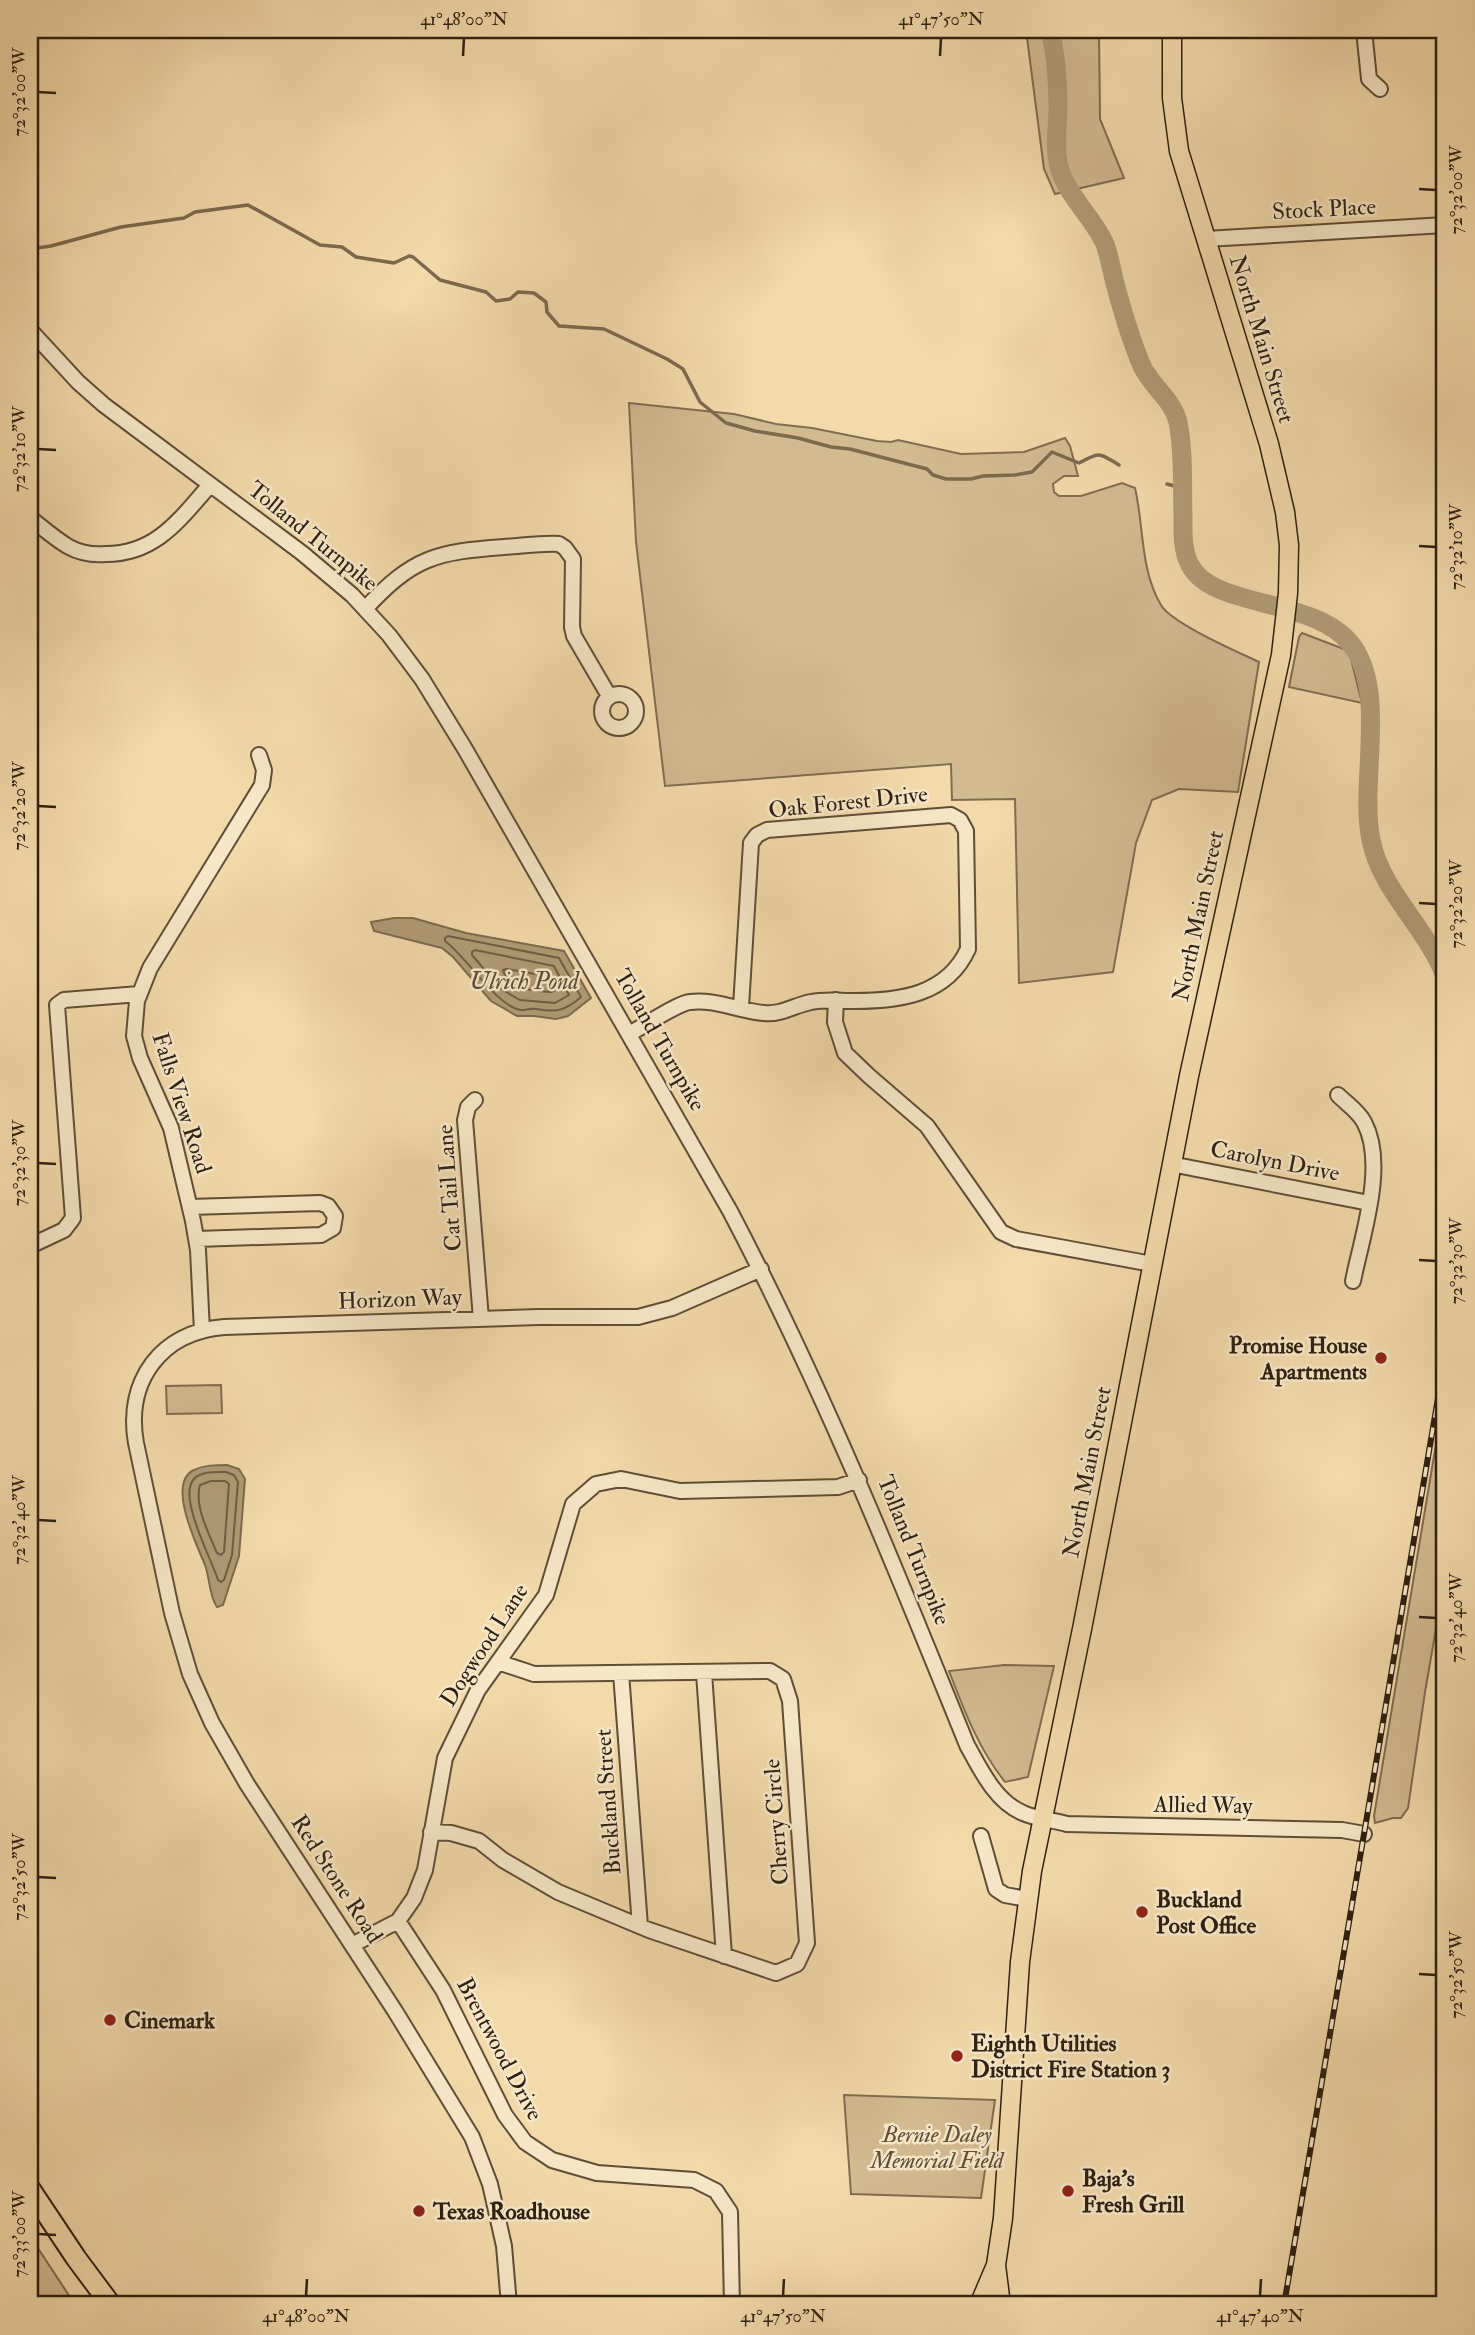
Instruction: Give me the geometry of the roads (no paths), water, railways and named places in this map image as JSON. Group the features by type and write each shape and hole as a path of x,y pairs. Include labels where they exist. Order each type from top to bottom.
{"highway":[{"path":"30,2189 111,2305"}],"main road":[{"name":"North Main Street","path":"1042,1818 1082,1629 1171,1164 1286,623 1289,545 1285,512 1278,480 1179,151 1172,98 1172,30"},
{"path":"979,2305 996,2265 1006,2194 1020,1962 1027,1899 1042,1818"},
{"path":"996,2265 999,2305"}],"street":[{"path":"1364,30 1369,79 1380,89"},
{"name":"Stock Place","path":"1206,239 1445,225"},
{"name":"Tolland Turnpike","path":"30,330 35,347 104,405 302,553 352,595 389,635 429,690 629,1034 761,1269 859,1480 967,1745 984,1776 1002,1799 1023,1814 1042,1818"},
{"path":"30,518 76,550 102,554 136,551 173,527 210,485"},
{"path":"365,609 401,575 433,557 470,549 559,544 573,559 574,636 609,696"},
{"name":"Falls View Road","path":"201,1331 197,1239 171,1128 136,1046 134,1021 139,994 155,960 261,788 264,774 259,755"},
{"name":"Oak Forest Drive","path":"629,1034 687,1002 711,1002 765,1014 786,1011 810,1002 889,999 916,993 944,982 960,967 968,949 966,831 960,820 951,815 767,830 757,835 751,843 741,1007"},
{"path":"30,1245 64,1230 73,1218 57,1005 64,1000 139,994"},
{"path":"835,1000 835,1022 845,1053 927,1126 1001,1232 1016,1239 1152,1265"},
{"path":"1338,1095 1364,1121 1372,1145 1374,1172 1370,1203 1353,1281"},
{"name":"Cat Tail Lane","path":"475,1100 468,1108 466,1120 481,1319"},
{"name":"Carolyn Drive","path":"1171,1164 1370,1203"},
{"path":"190,1207 320,1203 328,1206 335,1216 332,1229 321,1235 197,1239"},
{"name":"Horizon Way","path":"142,1468 135,1437 134,1416 142,1379 165,1350 185,1337 201,1331 224,1327 648,1315 667,1310 761,1269"},
{"name":"Red Stone Road","path":"142,1468 178,1636 190,1674 212,1723 247,1784 472,2137 490,2184 504,2246 509,2305"},
{"name":"Dogwood Lane","path":"398,1921 414,1898 425,1870 445,1758 478,1690 546,1595 573,1504 596,1484 621,1479 680,1491 838,1487 859,1480"},
{"name":"Cherry Circle","path":"431,1832 451,1833 479,1840 503,1860 558,1892 640,1926 776,1973 797,1964 807,1943 790,1701 783,1679 770,1671 534,1674 498,1662"},
{"path":"704,1673 724,1956"},
{"name":"Buckland Street","path":"621,1674 640,1926"},
{"name":"Allied Way","path":"1042,1818 1066,1824 1342,1830 1364,1834"},
{"path":"981,1836 996,1889 1005,1895 1027,1899"},
{"path":"352,1945 398,1921"},
{"name":"Brentwood Drive","path":"398,1921 443,1990 505,2115 525,2141 552,2160 597,2173 694,2180 716,2191 730,2212 732,2305"}],"water":[{"name":"Ulrich Pond","path":"413,918 466,933 564,951 591,998 568,1016 556,1019 517,1016 491,1001 442,948 374,931 371,922"},
{"path":"227,1465 239,1469 245,1479 239,1556 223,1605 217,1607 186,1515 183,1488 186,1477 194,1470 206,1466"}],"waterway":[{"path":"1050,30 1057,78 1057,149 1061,173 1105,244 1134,347 1142,366 1172,407 1178,422 1187,559 1202,579 1219,589 1313,618 1334,629 1351,644 1362,664 1368,686 1368,817 1376,859 1394,893 1437,958 1445,976"},
{"path":"30,249 121,227 184,218 195,212 248,205 320,245 342,247 356,257 394,263 409,256 413,257 440,280 486,292 496,301 510,299 518,292 534,293 546,302 547,312 559,326 604,329 683,369 700,402 726,423 850,449 927,469 933,475 946,479 1032,472 1052,452 1079,463 1100,455 1119,465"},
{"path":"1167,484 1182,488"}],"railway":[{"path":"1284,2305 1445,1357"}],"place":[{"name":"Promise House Apartments","path":"1381,1358"},
{"name":"Buckland Post Office","path":"1142,1912"},
{"name":"Cinemark","path":"110,2020"},
{"name":"Eighth Utilities District Fire Station 3","path":"957,2056"},
{"name":"Baja's Fresh Grill","path":"1068,2191"},
{"name":"Texas Roadhouse","path":"419,2211"}],"park label":[{"name":"Bernie Daley Memorial Field","path":"937,2147"}]}
